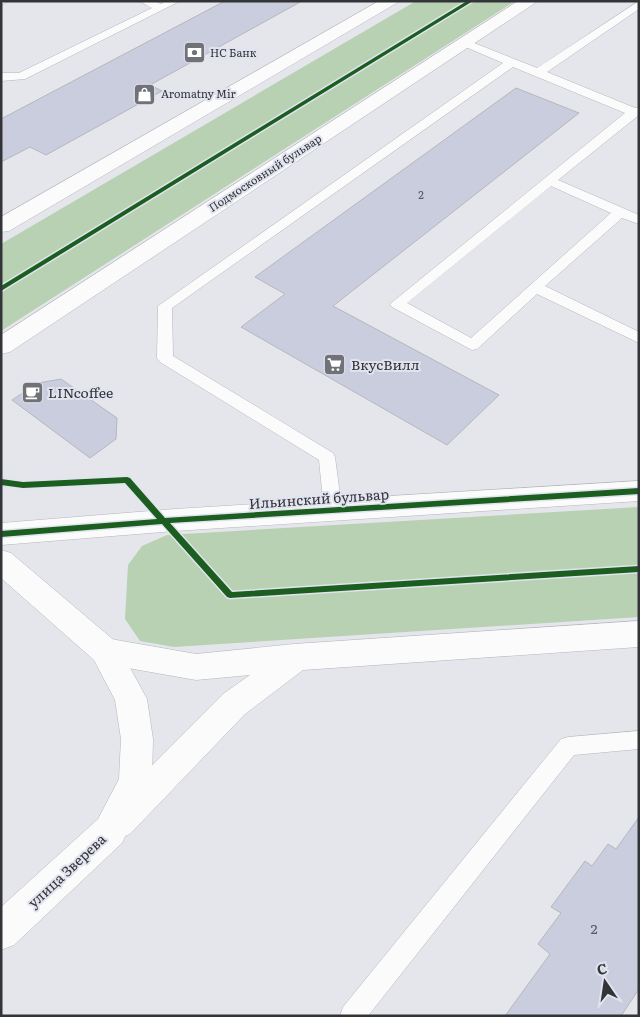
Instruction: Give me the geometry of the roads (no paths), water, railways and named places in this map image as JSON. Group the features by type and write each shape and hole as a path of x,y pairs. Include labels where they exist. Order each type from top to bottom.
{"street":[{"name":"Подмосковный бульвар","path":"1,346 530,1"},
{"path":"1,226 385,2"},
{"name":"Ильинский бульвар","path":"1,534 333,510 639,491"},
{"name":"улица Зверева","path":"1,561 105,651 131,699 137,739 135,780 110,831 1,932"},
{"path":"105,651 196,667 297,656 639,634"},
{"path":"110,831 234,704 297,656"}],"lane":[{"path":"144,1 161,8"},
{"path":"1,77 21,76 175,1"},
{"path":"538,73 639,4"},
{"path":"465,43 636,111 397,304 472,345 620,212"},
{"path":"333,510 327,457 165,358 165,306 512,62"},
{"path":"550,181 639,220"},
{"path":"535,287 639,338"},
{"path":"352,1016 568,746 639,740"}],"place":[{"name":"НС Банк","path":"194,53"},
{"name":"Aromatny Mir","path":"145,94"},
{"name":"ВкусВилл","path":"335,365"},
{"name":"LINcoffee","path":"32,393"}]}
